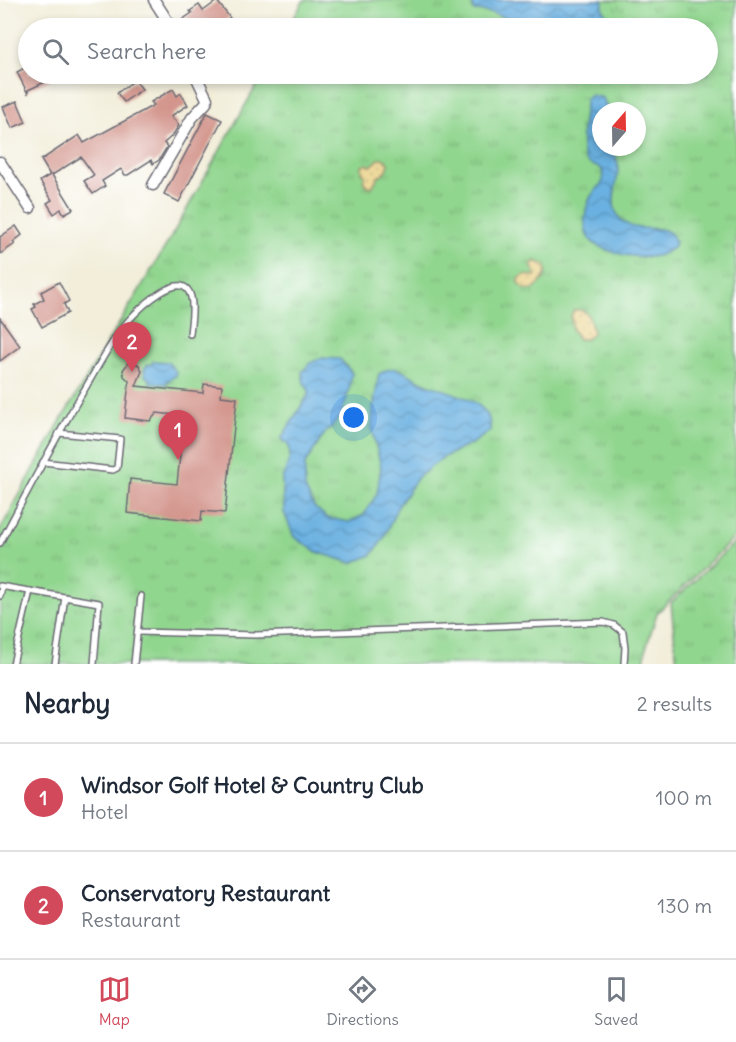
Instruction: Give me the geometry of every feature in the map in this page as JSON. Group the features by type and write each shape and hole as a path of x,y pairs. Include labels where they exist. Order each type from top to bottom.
{"street":[{"path":"154,0 166,18"},
{"path":"153,185 192,118 206,104 207,99 200,84"},
{"path":"0,162 30,208"}],"lane":[{"path":"0,543 59,433 116,336 137,311 172,287 180,285 186,288 192,300 190,334"},
{"path":"43,462 113,470 117,468 120,439 59,433"},
{"path":"0,596 1,586 99,603 94,664"},
{"path":"13,664 30,591"},
{"path":"134,664 141,596"},
{"path":"55,664 65,597"},
{"path":"138,632 256,634 603,622 614,625 623,632 626,648 624,664"}],"green space":[{"path":"304,0 736,0 736,536 657,613 646,648 644,664 0,664 0,530 60,422 167,244 257,84 718,84 718,18 294,18"},
{"path":"736,541 736,664 677,664 671,603"}],"sand":[{"path":"383,158 389,163 387,170 378,177 372,187 367,186 363,181 365,175 362,172 362,165 371,166"},
{"path":"535,261 545,265 545,275 533,290 524,289 519,279 524,275 535,276 531,265"},
{"path":"574,310 583,311 590,320 593,333 587,339 578,339 572,329 571,316"}],"water":[{"path":"472,0 603,0 603,10 610,18 504,18 491,13 474,11"},
{"path":"591,95 603,98 605,102 592,102 592,156 616,156 618,163 614,195 616,212 628,225 665,230 671,234 675,242 673,248 663,254 639,257 616,253 597,245 586,232 587,206 591,196 603,181 603,173 601,168 587,162 582,149 586,98"},
{"path":"321,358 340,359 352,373 349,391 340,417 325,433 305,464 305,488 314,507 328,518 349,522 364,515 377,494 381,467 372,429 379,374 392,369 401,370 427,384 469,399 485,412 489,420 490,431 473,443 444,457 418,477 397,508 384,538 372,555 352,563 317,552 294,537 284,512 282,479 290,458 289,446 281,439 310,392 304,383 302,372 310,363"},
{"path":"153,361 169,362 169,365 176,371 176,376 167,380 167,384 150,383 144,370"}],"building":[{"path":"217,1 230,18 185,18 199,5 203,11"},
{"path":"23,84 41,84 28,90 28,94"},
{"path":"129,84 138,84 142,89 124,102 117,93"},
{"path":"173,89 177,96 181,93 188,105 171,116 179,125 164,143 167,147 159,160 153,164 151,160 128,175 125,175 121,169 102,181 105,186 93,194 84,181 94,175 81,157 52,175 73,209 64,214 61,209 54,214 47,203 52,200 40,181 50,175 41,160 79,135 84,143 154,105 151,102"},
{"path":"17,101 26,122 12,128 3,107"},
{"path":"207,113 222,120 179,202 164,194"},
{"path":"16,226 22,235 13,242 15,244 0,254 0,237"},
{"path":"59,282 69,301 64,304 68,313 42,327 32,309 36,307 34,304 44,299 41,292"},
{"path":"0,318 20,346 0,361"},
{"path":"134,362 142,371 136,386 203,393 204,384 222,386 221,396 237,398 225,513 202,511 201,521 127,513 130,479 177,484 184,416 157,413 150,421 125,418 129,381 124,376 123,370 128,363"}],"place":[{"name":"Conservatory Restaurant","path":"132,372"},
{"name":"Windsor Golf Hotel & Country Club","path":"178,460"}]}
